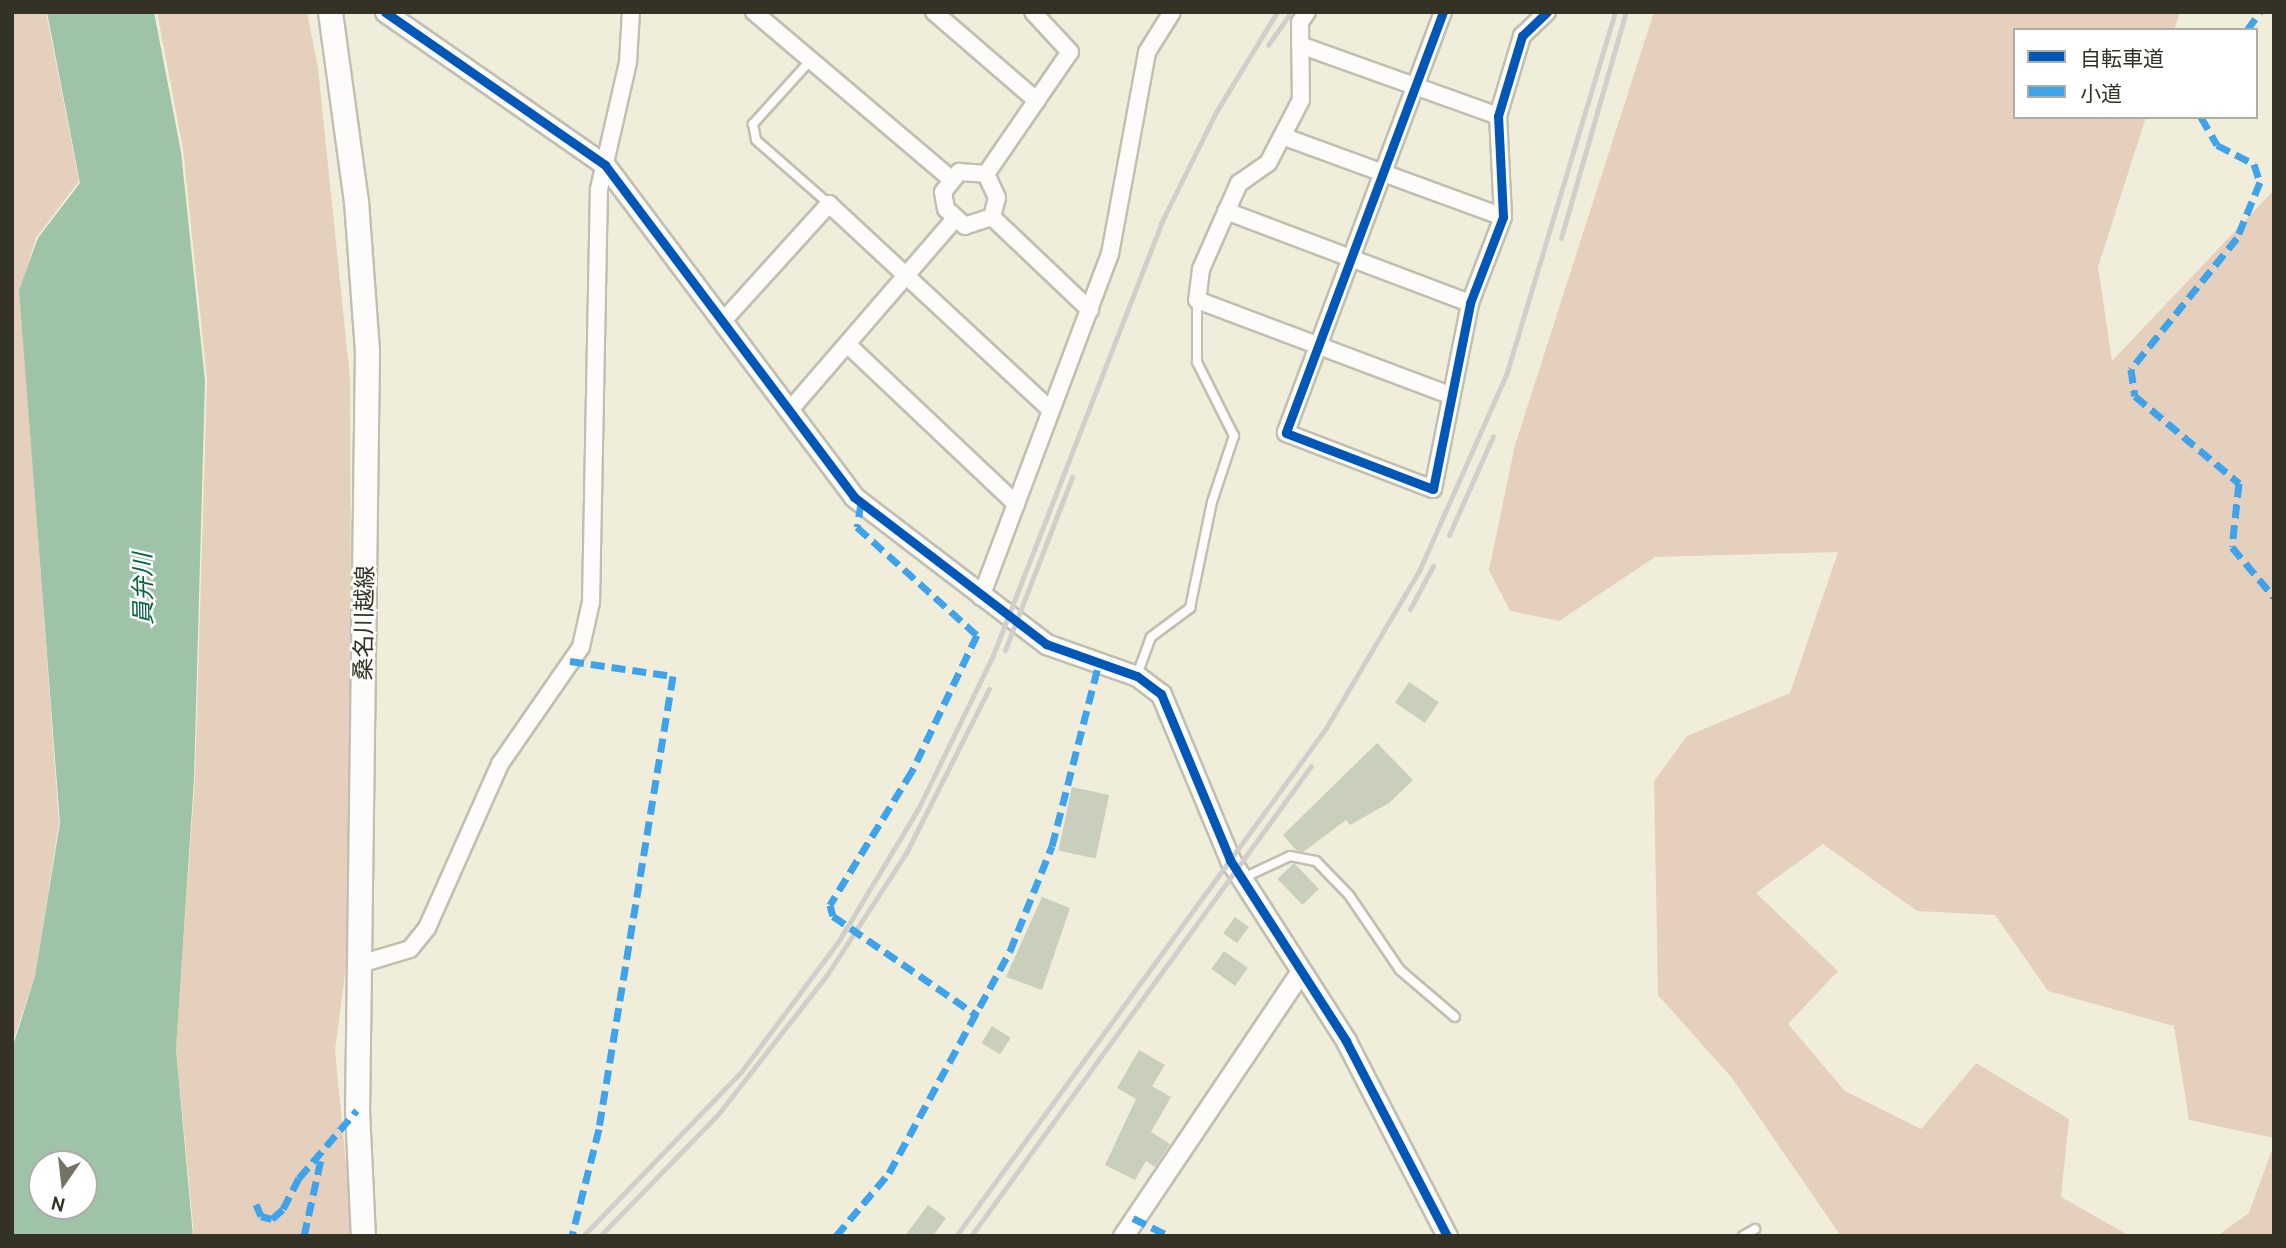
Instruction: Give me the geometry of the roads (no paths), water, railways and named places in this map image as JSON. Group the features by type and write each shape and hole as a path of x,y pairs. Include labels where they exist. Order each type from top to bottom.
{"main road":[{"name":"桑名川越線","path":"330,12 356,201 367,351 360,964 363,1236"}],"street":[{"path":"384,12 605,165 854,497 981,597 1046,644 1137,676 1161,694 1241,879 1396,1130 1447,1236"},
{"path":"360,964 410,949 427,928 500,764 581,647 591,602 605,165 632,12"},
{"path":"754,12 809,62 952,180"},
{"path":"770,26 781,12"},
{"path":"934,12 1037,101"},
{"path":"986,174 1070,52 1033,12"},
{"path":"981,597 1110,254 1147,52 1172,12"},
{"path":"1307,12 1300,22 1301,100 1268,163 1239,183 1201,269 1197,300 1447,394"},
{"path":"1443,12 1286,433 1433,489 1447,394 1470,303 1503,217 1499,116 1522,36 1547,12"},
{"path":"1300,45 1499,116"},
{"path":"1282,136 1503,217"},
{"path":"970,169 986,174 997,198 992,217 980,225 954,220 943,192 952,180 970,169"},
{"path":"723,321 829,204 908,273 1051,410"},
{"path":"1226,211 1470,303"},
{"path":"992,217 1090,310"},
{"path":"789,411 954,220"},
{"path":"847,344 1016,504"},
{"path":"1123,1236 1300,973"}],"lane":[{"path":"809,62 753,124 756,140 829,204"},
{"path":"1137,676 1151,637 1190,608 1212,502 1234,436 1197,362 1197,300"},
{"path":"1241,879 1290,856 1316,861 1349,895 1400,970 1455,1017"},
{"path":"1743,1236 1755,1229"}],"water":[{"name":"員弁川","path":"47,12 154,12 181,152 205,381 194,779 176,1049 193,1236 12,1236 12,1049 35,976 60,823 19,290 38,238 80,183"}],"railway":[{"path":"583,1236 741,1072 838,942 918,809 993,655 1161,223 1216,112 1277,12"},
{"path":"1268,45 1291,12"},
{"path":"956,1236 1326,728 1419,571 1507,372 1615,12"},
{"path":"1561,238 1626,12"},
{"path":"1449,535 1493,436"},
{"path":"1005,650 1072,477"},
{"path":"1410,609 1433,566"},
{"path":"600,1236 719,1113 827,975 906,853 989,689"},
{"path":"971,1236 1311,766"}]}
